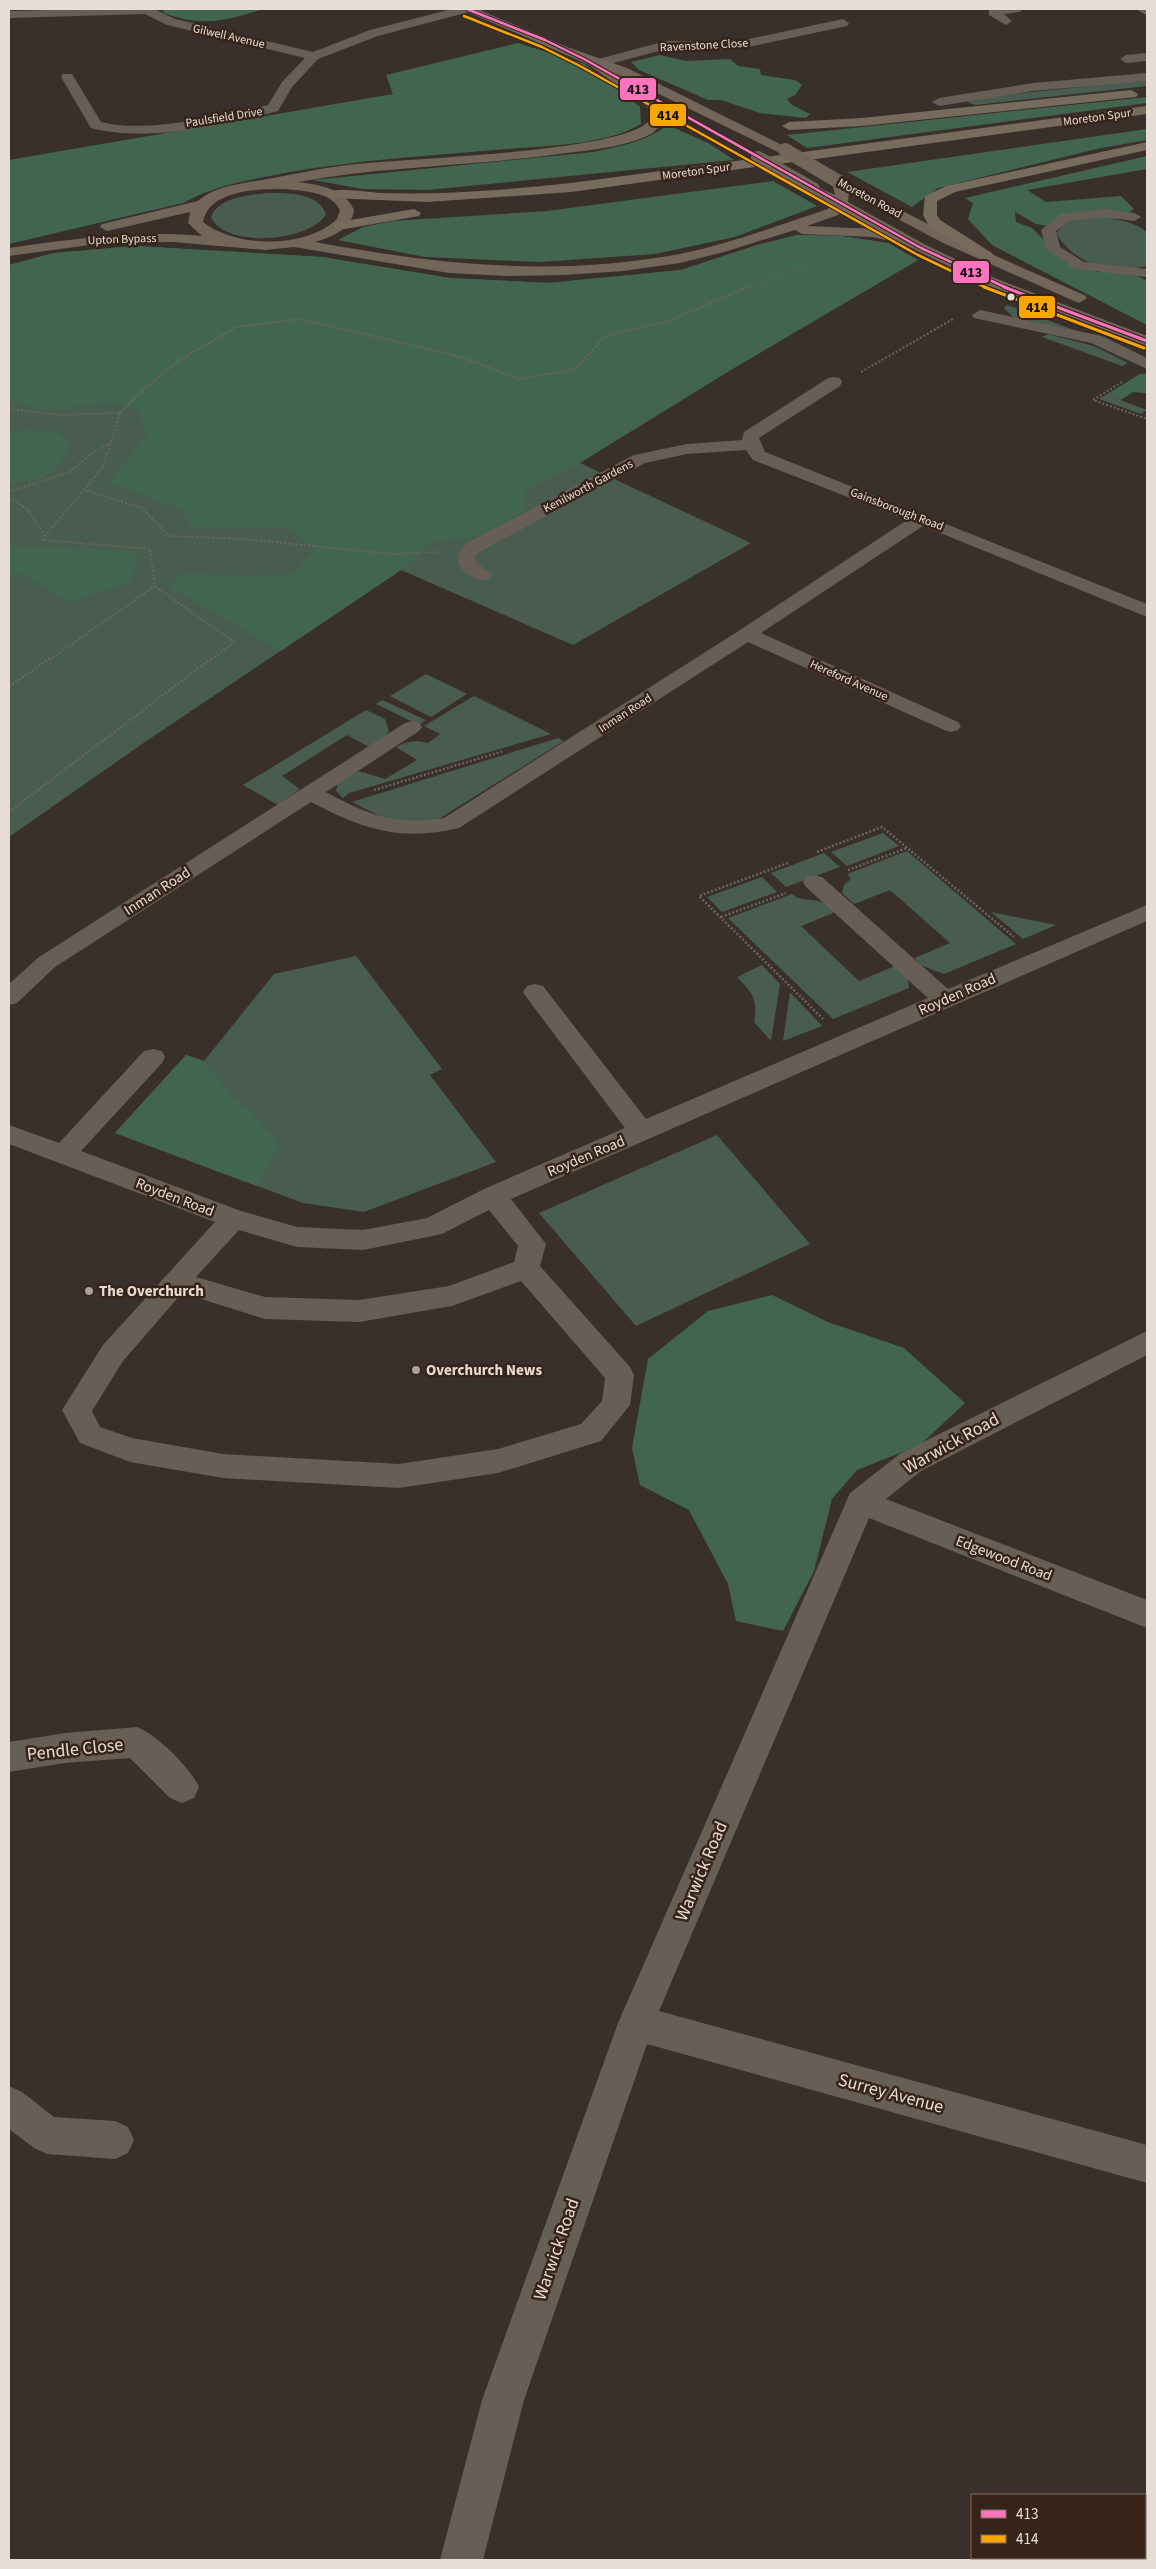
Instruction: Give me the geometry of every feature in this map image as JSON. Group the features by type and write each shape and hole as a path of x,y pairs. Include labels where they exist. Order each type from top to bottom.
{"highway":[{"path":"790,126 862,122 1147,92"},
{"name":"Moreton Spur","path":"332,194 377,198 436,199 543,189 646,178 1147,110"},
{"name":"Moreton Spur","path":"339,226 402,214 540,202 675,187 1147,120"},
{"path":"988,256 934,223 930,215 930,199 951,189 1147,146"}],"main road":[{"path":"254,186 297,186 332,194 342,201 347,209 346,217 339,226 321,236 275,245 236,243 216,238 202,232 195,223 194,214 201,204 215,196 254,186 340,170 530,154 630,138 649,130 657,120 656,108 595,64 521,30 466,9"},
{"name":"Moreton Road","path":"595,64 622,71 698,106 768,129 785,150 839,182 948,240 988,256 1147,329"},
{"name":"Moreton Road","path":"620,81 918,246 992,282 1147,341"},
{"path":"758,158 768,129 772,132 790,126"},
{"path":"295,242 383,259 450,268 534,270 593,268 681,258 772,233 832,212 840,204 844,194 839,182"},
{"name":"Upton Bypass","path":"201,204 9,252 113,238 173,238 236,243"},
{"path":"772,233 802,230 873,233 918,246"}],"street":[{"path":"11,15 148,9"},
{"name":"Gilwell Avenue","path":"148,9 171,22 314,56"},
{"path":"419,9 432,16"},
{"name":"Paulsfield Drive","path":"67,77 96,125 116,131 238,116 273,108 288,85 314,56 374,33 432,16 466,9"},
{"path":"1006,21 989,12 1016,9"},
{"path":"1142,9 1147,12"},
{"name":"Ravenstone Close","path":"595,64 666,45 739,45 843,23"},
{"path":"1126,59 1147,57"},
{"path":"939,102 1033,87 1147,77"},
{"path":"1147,207 1140,220 1106,213 1066,217 1048,230 1053,249 1080,266 1147,274"},
{"path":"980,315 1096,339 1144,357"},
{"path":"751,444 750,436 834,382"},
{"name":"Gainsborough Road","path":"751,444 759,456 921,518 1147,611"},
{"name":"Kenilworth Gardens","path":"470,551 640,459 687,448 751,444"},
{"name":"Inman Road","path":"311,793 391,829 426,829 451,823 747,634 921,518"},
{"path":"470,551 466,555 465,560 470,568 483,575"},
{"name":"Hereford Avenue","path":"747,634 951,726"},
{"name":"Inman Road","path":"9,997 47,962 412,727"},
{"path":"814,882 944,1000"},
{"name":"Royden Road","path":"9,1134 234,1219 296,1237 363,1240 433,1227 493,1196 1147,912"},
{"path":"535,992 641,1131"},
{"path":"64,1154 154,1056"},
{"path":"493,1196 532,1244 526,1268"},
{"path":"234,1219 112,1353 77,1410 90,1435 130,1450 223,1466 399,1476 498,1461 591,1433 616,1404 620,1375 526,1268"},
{"path":"176,1281 265,1308 359,1311 452,1296 526,1268"},
{"name":"Warwick Road","path":"461,2560 503,2400 636,2023 861,1502 910,1462 1147,1342"},
{"name":"Edgewood Road","path":"861,1502 1147,1614"},
{"name":"Pendle Close","path":"9,1757 65,1748 137,1742 182,1787"},
{"name":"Surrey Avenue","path":"636,2023 1147,2164"},
{"path":"9,2105 47,2135 115,2140"}],"path":[{"path":"9,812 234,642 155,586 150,549 42,540 103,467 120,413 145,388 180,360 236,327 300,319 458,356 519,379 573,370 606,336 669,321 736,290 835,257"},
{"path":"834,382 854,376 964,312 980,315"},
{"path":"1124,381 1093,400 1147,419"},
{"path":"9,409 59,415 120,413"},
{"path":"9,492 70,472 90,455 110,443"},
{"path":"84,490 142,508 169,536 243,539 392,554 470,551"},
{"path":"9,497 27,509 45,536"},
{"path":"9,687 155,586"},
{"path":"337,806 356,795 513,748"}],"green space":[{"path":"162,9 263,9 237,17 202,21 177,17 164,13"},
{"path":"518,43 585,64 640,107 641,124 627,131 598,140 550,146 372,161 285,173 220,187 183,203 9,244 9,160 393,94 386,75"},
{"path":"660,55 686,61 730,59 738,66 760,69 761,75 795,80 802,85 795,95 787,99 792,105 810,114 806,118 760,113 721,100 708,100 639,70 631,62"},
{"path":"1147,80 1147,86 975,105 967,102 986,97"},
{"path":"1147,97 1147,103 807,148 787,135"},
{"path":"668,125 710,144 734,160 427,190 363,189 313,180 593,152 651,136"},
{"path":"1147,129 1147,140 1101,148 938,188 912,207 847,172"},
{"path":"1147,156 1147,169 1027,190 1046,202 1121,196 1134,209 1119,219 1080,219 1054,227 1036,224 1015,212 1016,222 1032,228 1065,261 1097,272 1128,271 1147,281 1147,325 992,245 968,219 973,203 965,198"},
{"path":"773,181 817,206 735,237 655,254 540,262 425,257 338,240 363,227 393,221 547,211"},
{"path":"268,193 301,195 316,201 326,214 317,223 304,231 287,236 268,238 233,234 219,227 211,217 220,205 227,201 243,196"},
{"path":"1080,219 1123,221 1131,223 1147,232 1147,266 1120,269 1108,268 1084,260 1074,253 1056,233 1066,223"},
{"path":"797,235 841,236 888,243 918,260 734,368 580,463 751,543 573,645 401,570 145,742 9,837 9,265 54,253 135,246 322,257 450,278 549,283 681,270 757,245"},
{"path":"797,235 841,236 888,243 918,260 734,368 579,463 525,490 525,510 489,535 433,542 401,570 281,651 168,587 184,573 240,576 292,574 315,549 288,528 190,527 181,509 108,483 147,435 138,411 112,402 42,411 9,400 9,265 54,253 135,246 322,257 450,278 548,283 681,270 757,245"},
{"path":"1007,305 1077,331 1013,317 1004,308"},
{"path":"1048,334 1094,346 1128,363 1122,366 1042,337"},
{"path":"1140,374 1147,374 1147,393 1133,392 1120,400 1147,410 1141,414 1099,399"},
{"path":"1140,374 1147,374 1147,393 1133,392 1122,399 1111,392"},
{"path":"25,430 57,431 71,445 59,464 47,475 31,480 9,483 9,433"},
{"path":"9,545 138,551 132,581 69,603 22,574 9,574"},
{"path":"426,674 467,694 431,717 390,696"},
{"path":"474,696 551,734 349,793 343,798 336,791 338,783 358,771 385,779 417,760 396,747 412,742 428,743 440,734 424,726"},
{"path":"382,700 426,720 419,725 376,704"},
{"path":"366,710 385,719 389,731 385,737 369,747 347,735 282,776 300,789 278,805 243,785"},
{"path":"558,738 564,741 437,820 401,822 383,817 352,802"},
{"path":"883,833 899,846 847,866 831,852"},
{"path":"907,851 1016,944 944,974 920,965 915,958 950,943 890,890 854,904 842,893 844,885 851,879 847,874"},
{"path":"824,853 840,867 786,887 771,873"},
{"path":"762,877 777,892 722,912 707,897"},
{"path":"792,894 802,899 823,902 836,912 801,926 859,981 895,966 908,979 909,988 833,1019 728,918"},
{"path":"991,912 1056,925 1023,939"},
{"path":"356,956 442,1069 430,1075 496,1162 364,1212 303,1203 115,1133 186,1055 204,1061 274,974"},
{"path":"762,965 780,984 771,1041 754,1022 755,1002 750,992 737,977"},
{"path":"790,992 822,1026 783,1041"},
{"path":"186,1055 204,1061 231,1095 251,1112 280,1145 257,1186 115,1133"},
{"path":"717,1135 810,1244 636,1326 539,1213"},
{"path":"772,1295 828,1322 904,1348 965,1403 920,1445 857,1470 832,1499 814,1571 783,1631 736,1621 728,1584 689,1510 640,1485 632,1448 648,1359 708,1311"}],"transit line":[{"name":"413","path":"467,9 545,40 584,59 921,248 992,282 1147,341"},
{"name":"414","path":"464,16 542,47 580,66 918,255 989,289 1144,348"}],"place":[{"name":"The Overchurch","path":"89,1291"},
{"name":"Overchurch News","path":"416,1370"}]}
